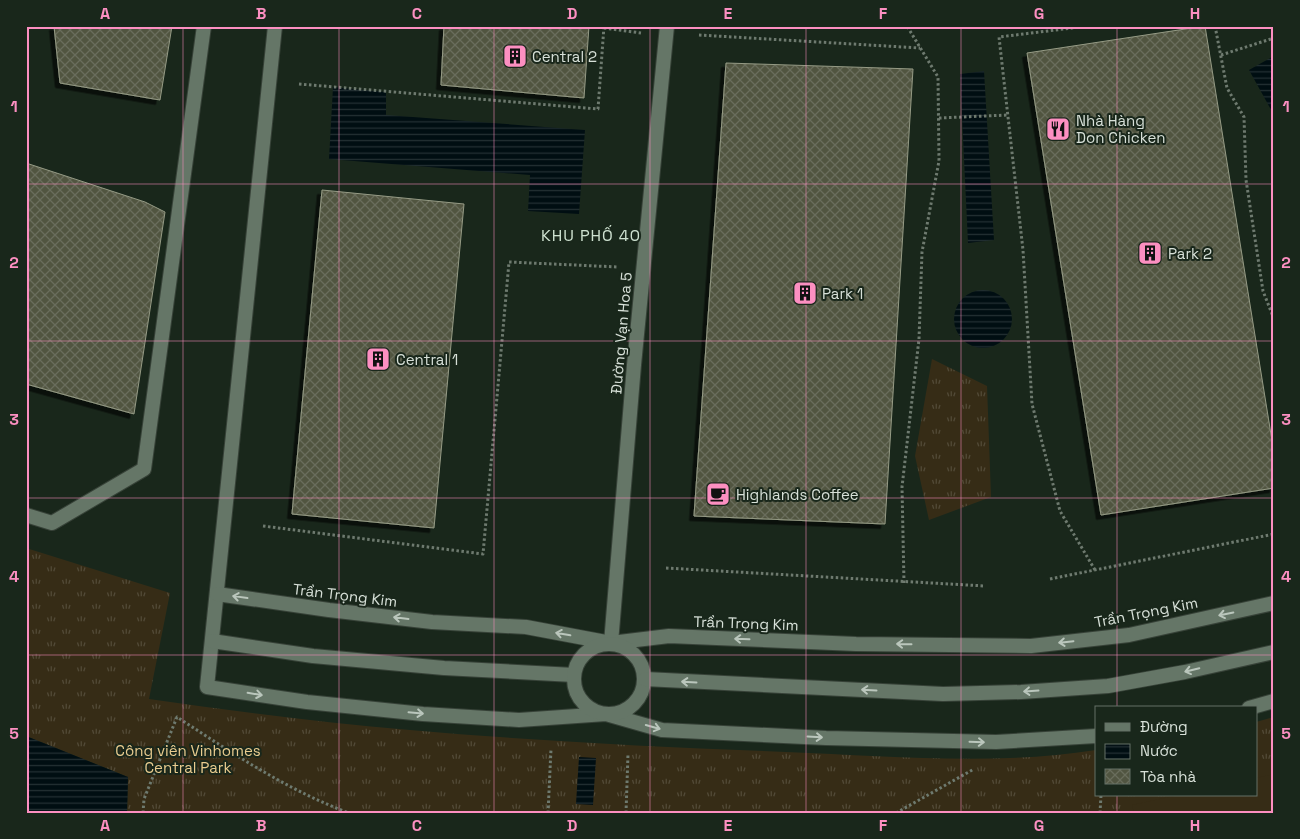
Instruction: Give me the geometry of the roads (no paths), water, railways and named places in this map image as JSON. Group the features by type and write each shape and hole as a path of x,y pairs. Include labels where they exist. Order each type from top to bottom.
{"street":[{"path":"26,515 52,523 144,469 204,26"},
{"path":"275,26 207,687 307,702 423,714 519,720 606,714 618,713 628,708 637,700 642,691 643,668 638,658 630,651 611,643 600,644 590,648 582,655 576,665 574,675 575,686 579,697 595,711 606,714 662,730 996,742 1095,736"},
{"name":"Đường Vạn Hoa 5","path":"611,643 634,366 667,26"},
{"name":"Trần Trọng Kim","path":"217,594 432,622 526,627 611,643 669,636 856,644 1031,646 1129,635 1274,603"},
{"path":"212,641 313,656 444,668 574,675"},
{"path":"644,679 943,694 1022,692 1108,686 1184,672 1274,652"},
{"path":"1256,706 1274,701"}],"water":[{"path":"1274,56 1274,115 1249,70"},
{"path":"984,71 994,240 968,243 960,74"},
{"path":"333,87 386,92 386,115 585,130 579,214 528,211 530,175 329,159"},
{"path":"977,290 989,290 1004,298 1012,313 1012,325 1004,340 989,348 977,348 962,340 954,325 954,313 962,298"},
{"path":"26,736 128,777 127,813 26,813"},
{"path":"579,757 596,758 593,805 576,804"}],"place":[{"name":"Central 2","path":"515,56"},
{"name":"Nhà Hàng Don Chicken","path":"1058,129"},
{"name":"Park 2","path":"1150,253"},
{"name":"Park 1","path":"805,293"},
{"name":"Central 1","path":"378,359"},
{"name":"Highlands Coffee","path":"718,494"}],"district":[{"name":"KHU PHỐ 40","path":"591,235"}],"park label":[{"name":"Công viên Vinhomes Central Park","path":"188,758"}]}
